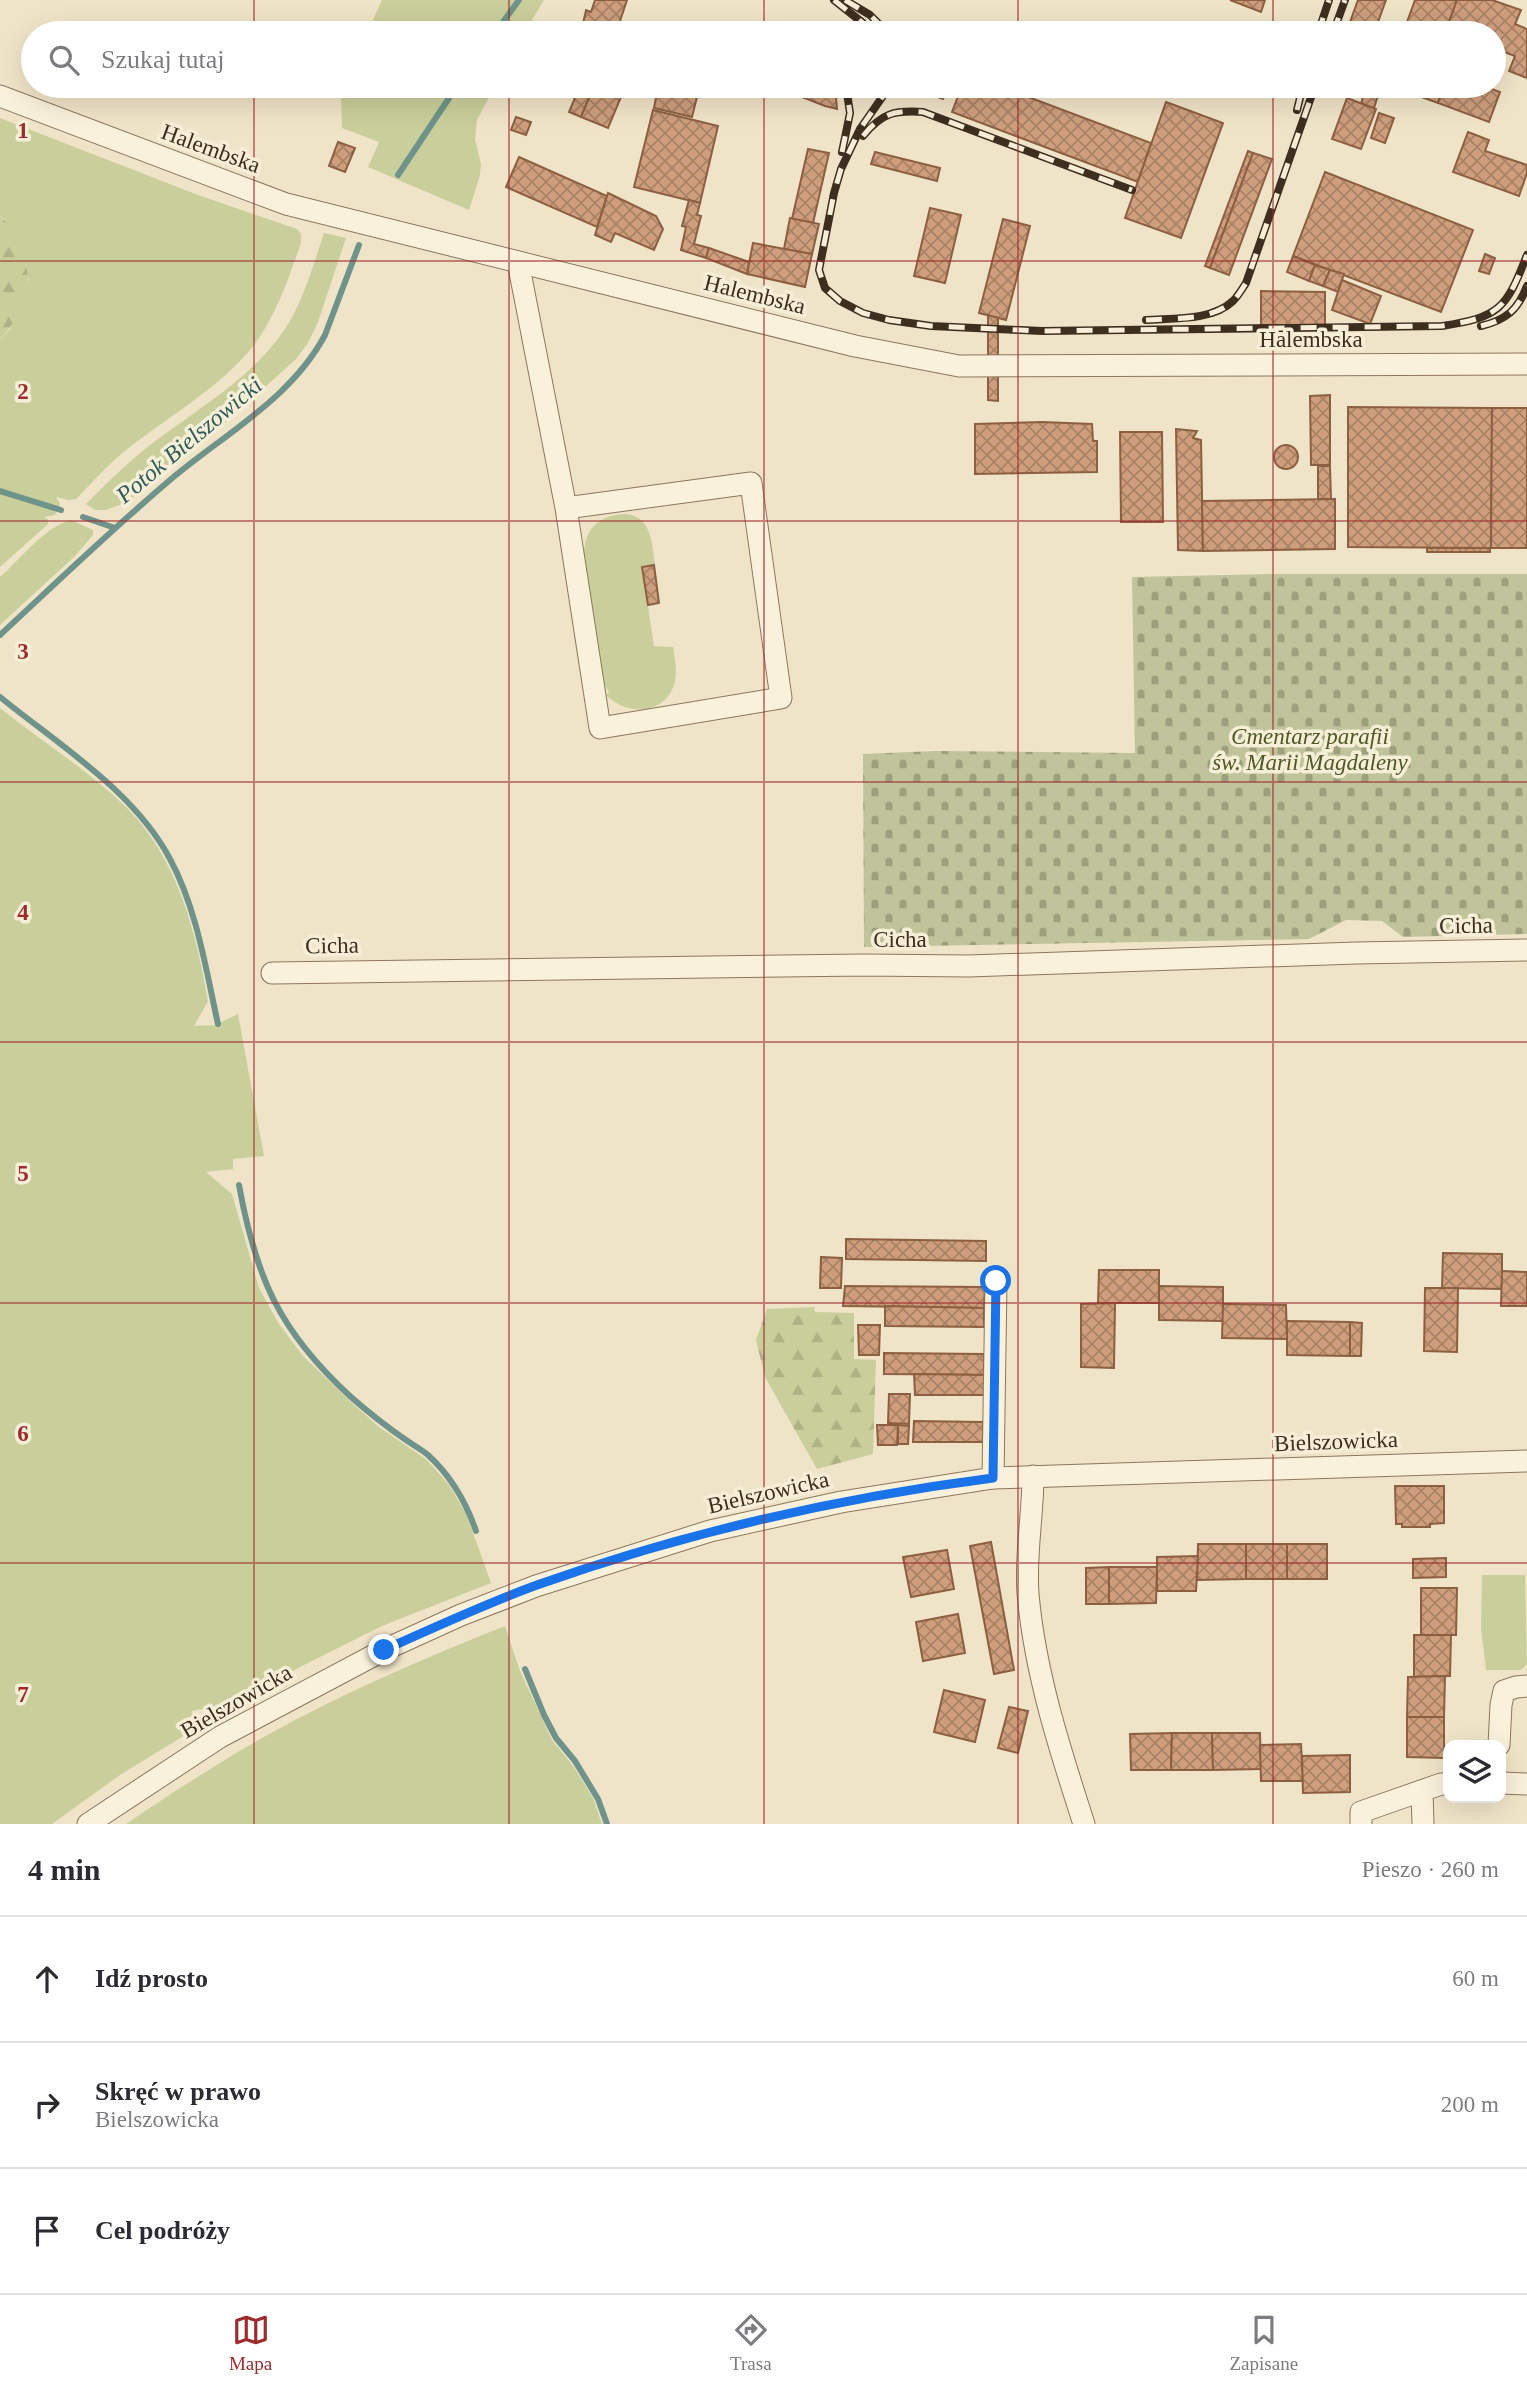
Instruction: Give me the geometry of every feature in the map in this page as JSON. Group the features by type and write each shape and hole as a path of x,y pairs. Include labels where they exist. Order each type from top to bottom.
{"street":[{"name":"Halembska","path":"0,96 286,204 855,346 959,366 1527,365"},
{"path":"518,262 566,508 600,728 781,698 751,483 566,508"},
{"name":"Cicha","path":"272,973 970,966 1527,950"},
{"path":"993,1478 996,1281"},
{"name":"Bielszowicka","path":"88,1824 220,1737 384,1650 461,1615 537,1586 710,1531 841,1502 993,1478 1527,1461"},
{"path":"1033,1476 1028,1577 1039,1668 1084,1824"},
{"path":"1499,1740 1504,1691 1516,1686 1527,1686"},
{"path":"1506,1783 1527,1784"},
{"path":"1361,1824 1360,1812 1443,1784"},
{"path":"1422,1791 1423,1824"}],"green space":[{"path":"382,0 544,0 531,21 372,21"},
{"path":"341,98 489,98 477,120 475,139 481,164 469,210 368,167 379,142 342,128"},
{"path":"0,118 198,195 297,229 301,234 301,243 269,322 241,360 211,387 123,453 76,499 56,497 60,504 55,515 44,517 48,519 48,524 0,567 0,339 10,329 29,279 6,220 0,216"},
{"path":"0,216 12,231 28,276 19,312 0,339"},
{"path":"324,233 346,238 318,322 308,343 296,359 211,436 127,502 106,510 95,510 86,504 142,452 225,390 268,351 294,313 306,287"},
{"path":"627,514 641,521 649,533 655,564 642,566 654,646 673,647 676,668 674,685 666,698 650,708 641,709 622,706 606,695 609,692 603,682 583,569 587,537 594,526 609,517"},
{"path":"71,520 93,530 93,535 75,556 0,625 0,577 33,544 52,529"},
{"name":"Cmentarz parafii św. Marii Magdaleny","path":"1527,574 1527,934 1403,937 1382,921 1346,920 1309,939 864,947 863,754 935,751 1135,753 1132,577"},
{"path":"0,708 80,768 126,807 144,827 172,873 190,923 208,1001 194,1026 215,1025 238,1014 264,1156 233,1159 233,1169 206,1172 232,1194 259,1288 279,1324 303,1356 351,1402 379,1427 427,1460 450,1486 467,1516 491,1583 382,1626 302,1666 215,1716 210,1716 202,1709 192,1711 195,1729 120,1775 52,1824 0,1824"},
{"path":"814,1307 815,1312 854,1313 854,1359 876,1360 873,1454 817,1469 765,1377 756,1340 767,1309"},
{"path":"1482,1575 1525,1575 1527,1664 1521,1670 1486,1670 1481,1628"},
{"path":"505,1626 520,1671 552,1740 574,1767 593,1798 602,1824 126,1824 211,1768 299,1718 401,1669"}],"building":[{"path":"595,0 627,0 620,21 584,21 586,10 591,12"},
{"path":"1230,0 1265,0 1261,12"},
{"path":"1358,0 1386,0 1378,21 1350,21"},
{"path":"1415,0 1457,0 1449,21 1407,21"},
{"path":"1457,0 1492,0 1521,10 1515,24 1527,29 1527,78 1509,71 1515,56 1506,53 1506,21 1449,21"},
{"path":"575,98 589,98 581,117 569,112"},
{"path":"589,98 620,98 608,128 581,117"},
{"path":"656,98 697,98 692,117 654,108"},
{"path":"805,98 836,98 837,109"},
{"path":"957,98 1031,98 1151,143 1138,182 952,112"},
{"path":"1347,98 1376,109 1361,149 1332,139"},
{"path":"1363,98 1377,98 1374,108 1361,104"},
{"path":"1424,98 1440,98 1438,103"},
{"path":"1440,98 1498,98 1489,122 1438,103"},
{"path":"1166,102 1223,123 1181,238 1125,218"},
{"path":"653,110 718,126 700,203 634,187"},
{"path":"1379,113 1394,118 1385,143 1371,138"},
{"path":"516,117 531,122 526,135 511,130"},
{"path":"1468,132 1489,140 1485,151 1527,165 1519,196 1453,172"},
{"path":"338,142 355,148 345,172 329,166"},
{"path":"808,149 829,153 813,223 792,219"},
{"path":"1248,151 1253,153 1210,268 1205,266"},
{"path":"875,152 940,168 937,181 871,164"},
{"path":"1253,153 1272,159 1229,275 1210,268"},
{"path":"519,157 607,196 597,227 506,187"},
{"path":"1325,172 1473,230 1441,312 1293,256"},
{"path":"608,193 656,216 663,229 654,250 615,233 611,242 595,235"},
{"path":"689,200 700,203 697,215 701,216 694,244 709,248 706,258 681,250 686,227 682,226"},
{"path":"930,208 961,215 945,283 914,276"},
{"path":"790,218 819,224 812,254 784,249"},
{"path":"1003,219 1030,226 1006,320 979,313"},
{"path":"753,243 812,254 805,287 747,274"},
{"path":"709,248 749,262 747,274 706,258"},
{"path":"1485,254 1495,258 1489,274 1479,271"},
{"path":"1293,256 1315,265 1309,281 1287,272"},
{"path":"1315,265 1330,270 1323,286 1309,281"},
{"path":"1330,270 1344,274 1338,292 1323,286"},
{"path":"1342,280 1381,296 1370,324 1332,310"},
{"path":"1261,291 1325,292 1325,325 1261,325"},
{"path":"988,315 998,318 998,401 988,400"},
{"path":"1330,395 1330,465 1311,465 1310,396"},
{"path":"1348,407 1492,408 1491,548 1348,547"},
{"path":"1492,408 1527,408 1527,548 1491,548"},
{"path":"975,424 1092,424 1093,441 1097,441 1097,472 975,474"},
{"path":"1176,429 1197,431 1193,438 1201,440 1203,551 1178,550"},
{"path":"1120,432 1162,432 1163,522 1121,522"},
{"path":"1286,445 1295,448 1298,457 1295,466 1286,469 1277,466 1274,457 1277,448"},
{"path":"1318,466 1330,466 1331,499 1318,499"},
{"path":"1335,499 1335,549 1203,551 1202,501"},
{"path":"1427,548 1490,548 1490,552 1427,552"},
{"path":"654,565 659,603 648,605 642,567"},
{"path":"846,1239 986,1241 986,1261 846,1259"},
{"path":"1443,1253 1502,1254 1502,1289 1442,1288"},
{"path":"821,1257 842,1258 841,1288 820,1288"},
{"path":"1099,1270 1159,1270 1159,1303 1098,1303"},
{"path":"1502,1271 1527,1272 1527,1306 1501,1306"},
{"path":"845,1286 985,1287 984,1308 843,1306"},
{"path":"1159,1286 1223,1287 1223,1321 1159,1320"},
{"path":"1425,1288 1458,1288 1457,1352 1424,1351"},
{"path":"1115,1303 1114,1368 1081,1367 1081,1304"},
{"path":"1223,1304 1286,1305 1287,1339 1222,1338"},
{"path":"885,1306 984,1308 984,1327 885,1326"},
{"path":"1287,1321 1350,1322 1350,1356 1287,1355"},
{"path":"1350,1322 1362,1323 1361,1356 1350,1356"},
{"path":"858,1325 880,1325 879,1355 859,1355"},
{"path":"884,1353 984,1354 984,1375 884,1374"},
{"path":"914,1374 984,1375 984,1395 915,1395"},
{"path":"889,1394 910,1394 909,1424 888,1423"},
{"path":"914,1421 983,1422 983,1442 913,1442"},
{"path":"877,1425 898,1425 897,1445 878,1445"},
{"path":"898,1425 909,1426 908,1444 898,1444"},
{"path":"1395,1486 1444,1486 1444,1523 1430,1524 1430,1527 1402,1527 1402,1524 1396,1524"},
{"path":"991,1542 1014,1670 994,1674 970,1546"},
{"path":"1198,1544 1246,1544 1246,1579 1197,1580"},
{"path":"1246,1544 1287,1544 1287,1579 1246,1579"},
{"path":"1287,1544 1327,1544 1327,1579 1287,1579"},
{"path":"947,1550 954,1589 911,1597 903,1557"},
{"path":"1198,1556 1196,1591 1157,1591 1157,1557"},
{"path":"1446,1558 1446,1577 1413,1578 1413,1559"},
{"path":"1109,1567 1157,1567 1156,1603 1109,1604"},
{"path":"1109,1567 1109,1604 1086,1604 1086,1568"},
{"path":"1421,1588 1457,1588 1456,1635 1421,1635"},
{"path":"958,1614 965,1653 923,1661 916,1622"},
{"path":"1414,1635 1451,1635 1450,1676 1414,1677"},
{"path":"1445,1676 1444,1717 1407,1717 1408,1677"},
{"path":"944,1690 985,1700 975,1742 934,1732"},
{"path":"1009,1707 1028,1711 1018,1753 998,1748"},
{"path":"1407,1717 1444,1717 1443,1758 1407,1757"},
{"path":"1172,1733 1171,1770 1131,1770 1130,1734"},
{"path":"1172,1733 1212,1733 1213,1770 1171,1770"},
{"path":"1212,1733 1260,1733 1261,1769 1213,1770"},
{"path":"1301,1744 1303,1781 1261,1781 1260,1745"},
{"path":"1350,1755 1350,1792 1303,1793 1302,1756"}],"waterway":[{"name":"Potok Bielszowicki","path":"504,21 519,0"},
{"name":"Potok Bielszowicki","path":"398,175 449,98"},
{"name":"Potok Bielszowicki","path":"0,635 148,499 190,463 255,415 294,378 325,335 359,245"},
{"path":"0,491 61,510"},
{"path":"83,517 115,528"},
{"path":"0,697 94,770 137,812 155,834 170,859 187,898 200,940 218,1024"},
{"path":"239,1185 263,1276 289,1326 326,1373 351,1397 436,1463 457,1490 476,1531"},
{"path":"525,1669 556,1738 575,1761 598,1799 607,1824"}],"railway":[{"path":"834,0 860,21"},
{"path":"845,0 876,21"},
{"path":"1322,21 1329,0"},
{"path":"1337,21 1345,0"},
{"path":"842,152 850,113 848,98"},
{"path":"882,98 860,129 841,169 819,270 825,288 840,301 863,313 889,320 931,326 1042,331 1442,326 1477,319 1498,307 1513,288 1527,255"},
{"path":"1297,110 1300,98"},
{"path":"1146,320 1203,315 1224,307 1238,295 1246,283 1311,98"},
{"path":"863,136 876,122 889,115 923,112 1132,190"},
{"path":"1481,326 1510,313 1520,302 1527,286"}],"route":[{"path":"384,1650 461,1615 537,1586 710,1531 841,1502 993,1478 996,1281"}]}
